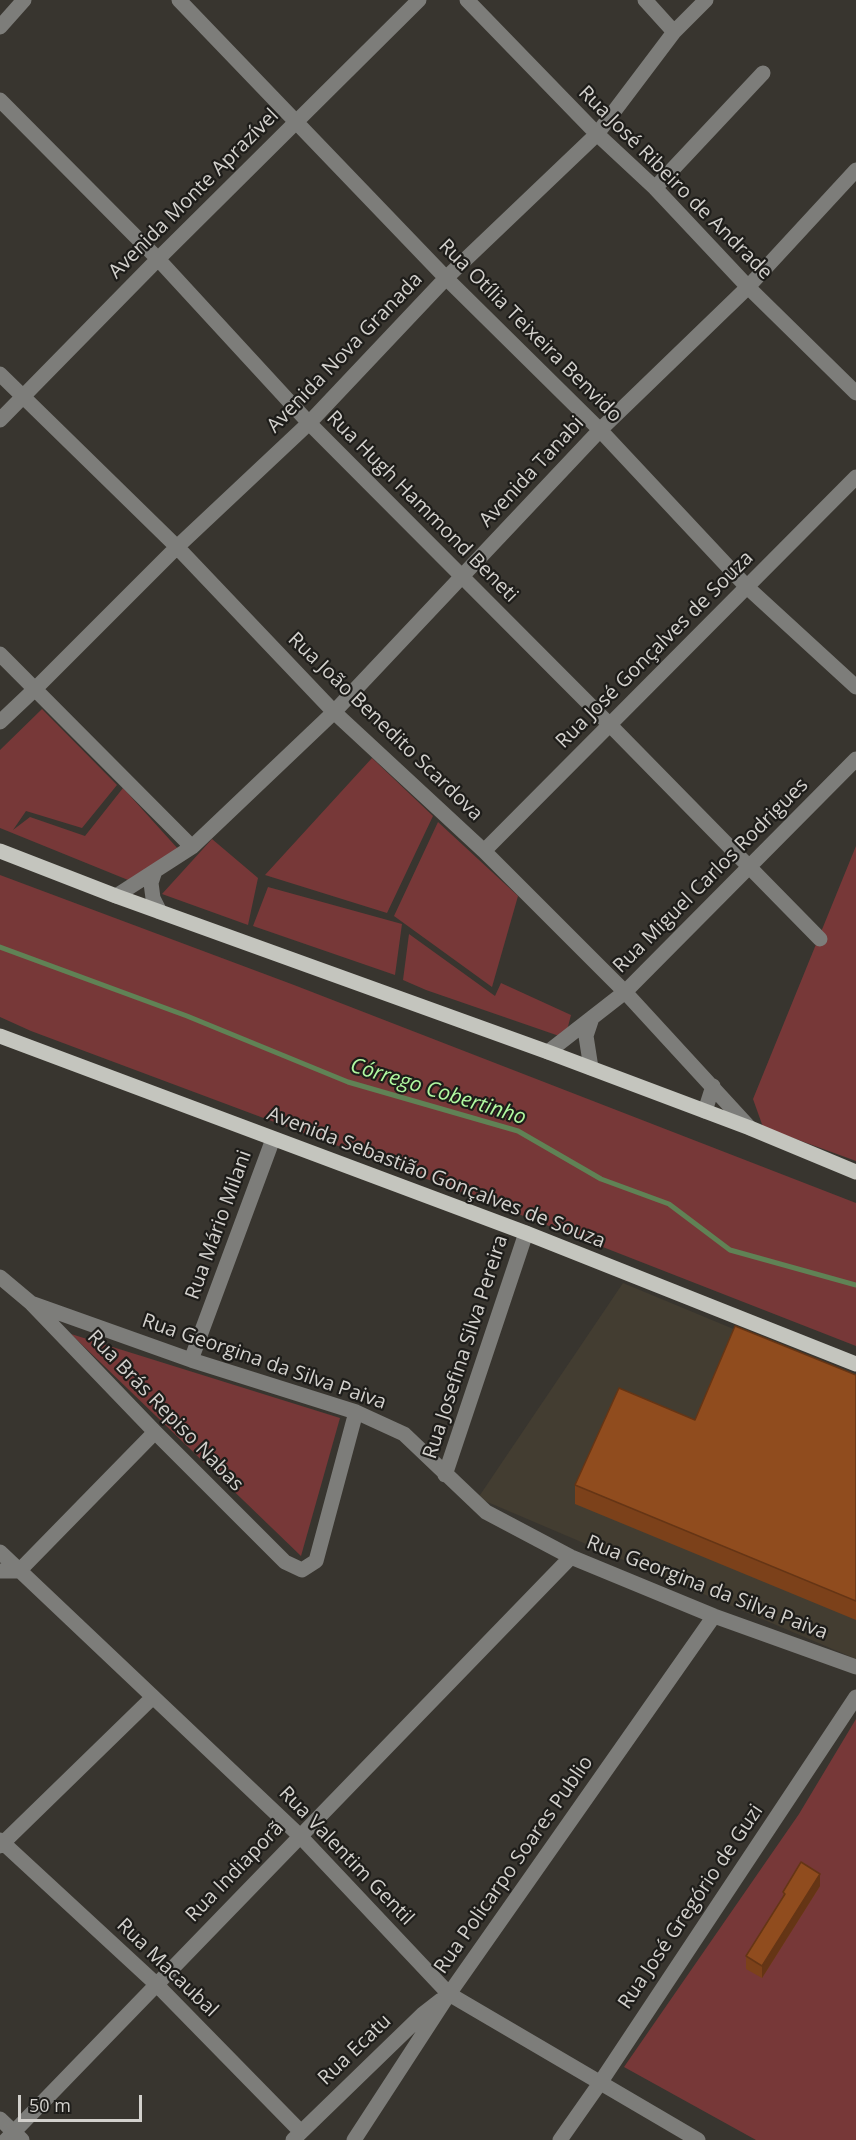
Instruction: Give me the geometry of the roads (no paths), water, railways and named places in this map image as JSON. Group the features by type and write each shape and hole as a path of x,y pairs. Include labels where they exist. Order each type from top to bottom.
{"main road":[{"path":"0,851 116,896 591,1068 750,1128 856,1172"},
{"name":"Avenida Sebastião Gonçalves de Souza","path":"0,1036 526,1233 856,1364"}],"street":[{"path":"0,27 24,0"},
{"name":"Rua Otília Teixeira Benvido","path":"179,0 446,278 600,430 747,587 856,687"},
{"name":"Avenida Monte Aprazível","path":"0,420 158,259 419,0"},
{"name":"Rua José Ribeiro de Andrade","path":"467,0 597,134 655,188 748,287 853,383"},
{"path":"645,0 674,32"},
{"name":"Avenida Nova Granada","path":"0,722 177,547 309,423 446,278 597,134 674,32 706,0"},
{"path":"655,188 763,73"},
{"name":"Rua Hugh Hammond Beneti","path":"0,100 158,259 309,423 610,724 820,939"},
{"name":"Avenida Tanabi","path":"116,896 192,847 333,712 600,430 748,287 856,170"},
{"name":"Rua João Benedito Scardova","path":"0,374 177,547 333,712 484,851 625,992 750,1128"},
{"name":"Rua José Gonçalves de Souza","path":"484,851 856,477"},
{"path":"0,654 192,847"},
{"name":"Rua Miguel Carlos Rodrigues","path":"548,1052 625,992 856,759"},
{"path":"155,871 151,883 153,898 160,912"},
{"path":"591,1068 586,1036 592,1018"},
{"path":"705,1111 713,1086"},
{"name":"Rua Mário Milani","path":"191,1360 273,1139"},
{"name":"Rua Josefina Silva Pereira","path":"445,1475 526,1233"},
{"name":"Rua Brás Repiso Nabas","path":"0,1277 31,1303 285,1563 302,1570 316,1561 356,1412"},
{"name":"Rua Georgina da Silva Paiva","path":"31,1303 191,1360 356,1412 404,1434 486,1512 571,1557 714,1616 856,1667"},
{"path":"0,1571 20,1571 155,1432"},
{"name":"Rua Valentim Gentil","path":"0,1552 300,1836 449,1994 698,2140"},
{"name":"Rua Indiaporã","path":"14,2137 156,1984 571,1557"},
{"name":"Rua Policarpo Soares Publio","path":"354,2140 449,1994 714,1616"},
{"path":"1,1843 153,1696"},
{"name":"Rua José Gregório de Guzi","path":"560,2140 856,1697"},
{"name":"Rua Macaubal","path":"1,1843 156,1984 297,2136"},
{"name":"Rua Ecatu","path":"297,2136 423,2014 449,1994"},
{"path":"0,2119 14,2137"}],"waterway":[{"name":"Córrego Cobertinho","path":"0,947 187,1016 348,1082 518,1131 601,1179 669,1204 730,1250 856,1285"}]}
